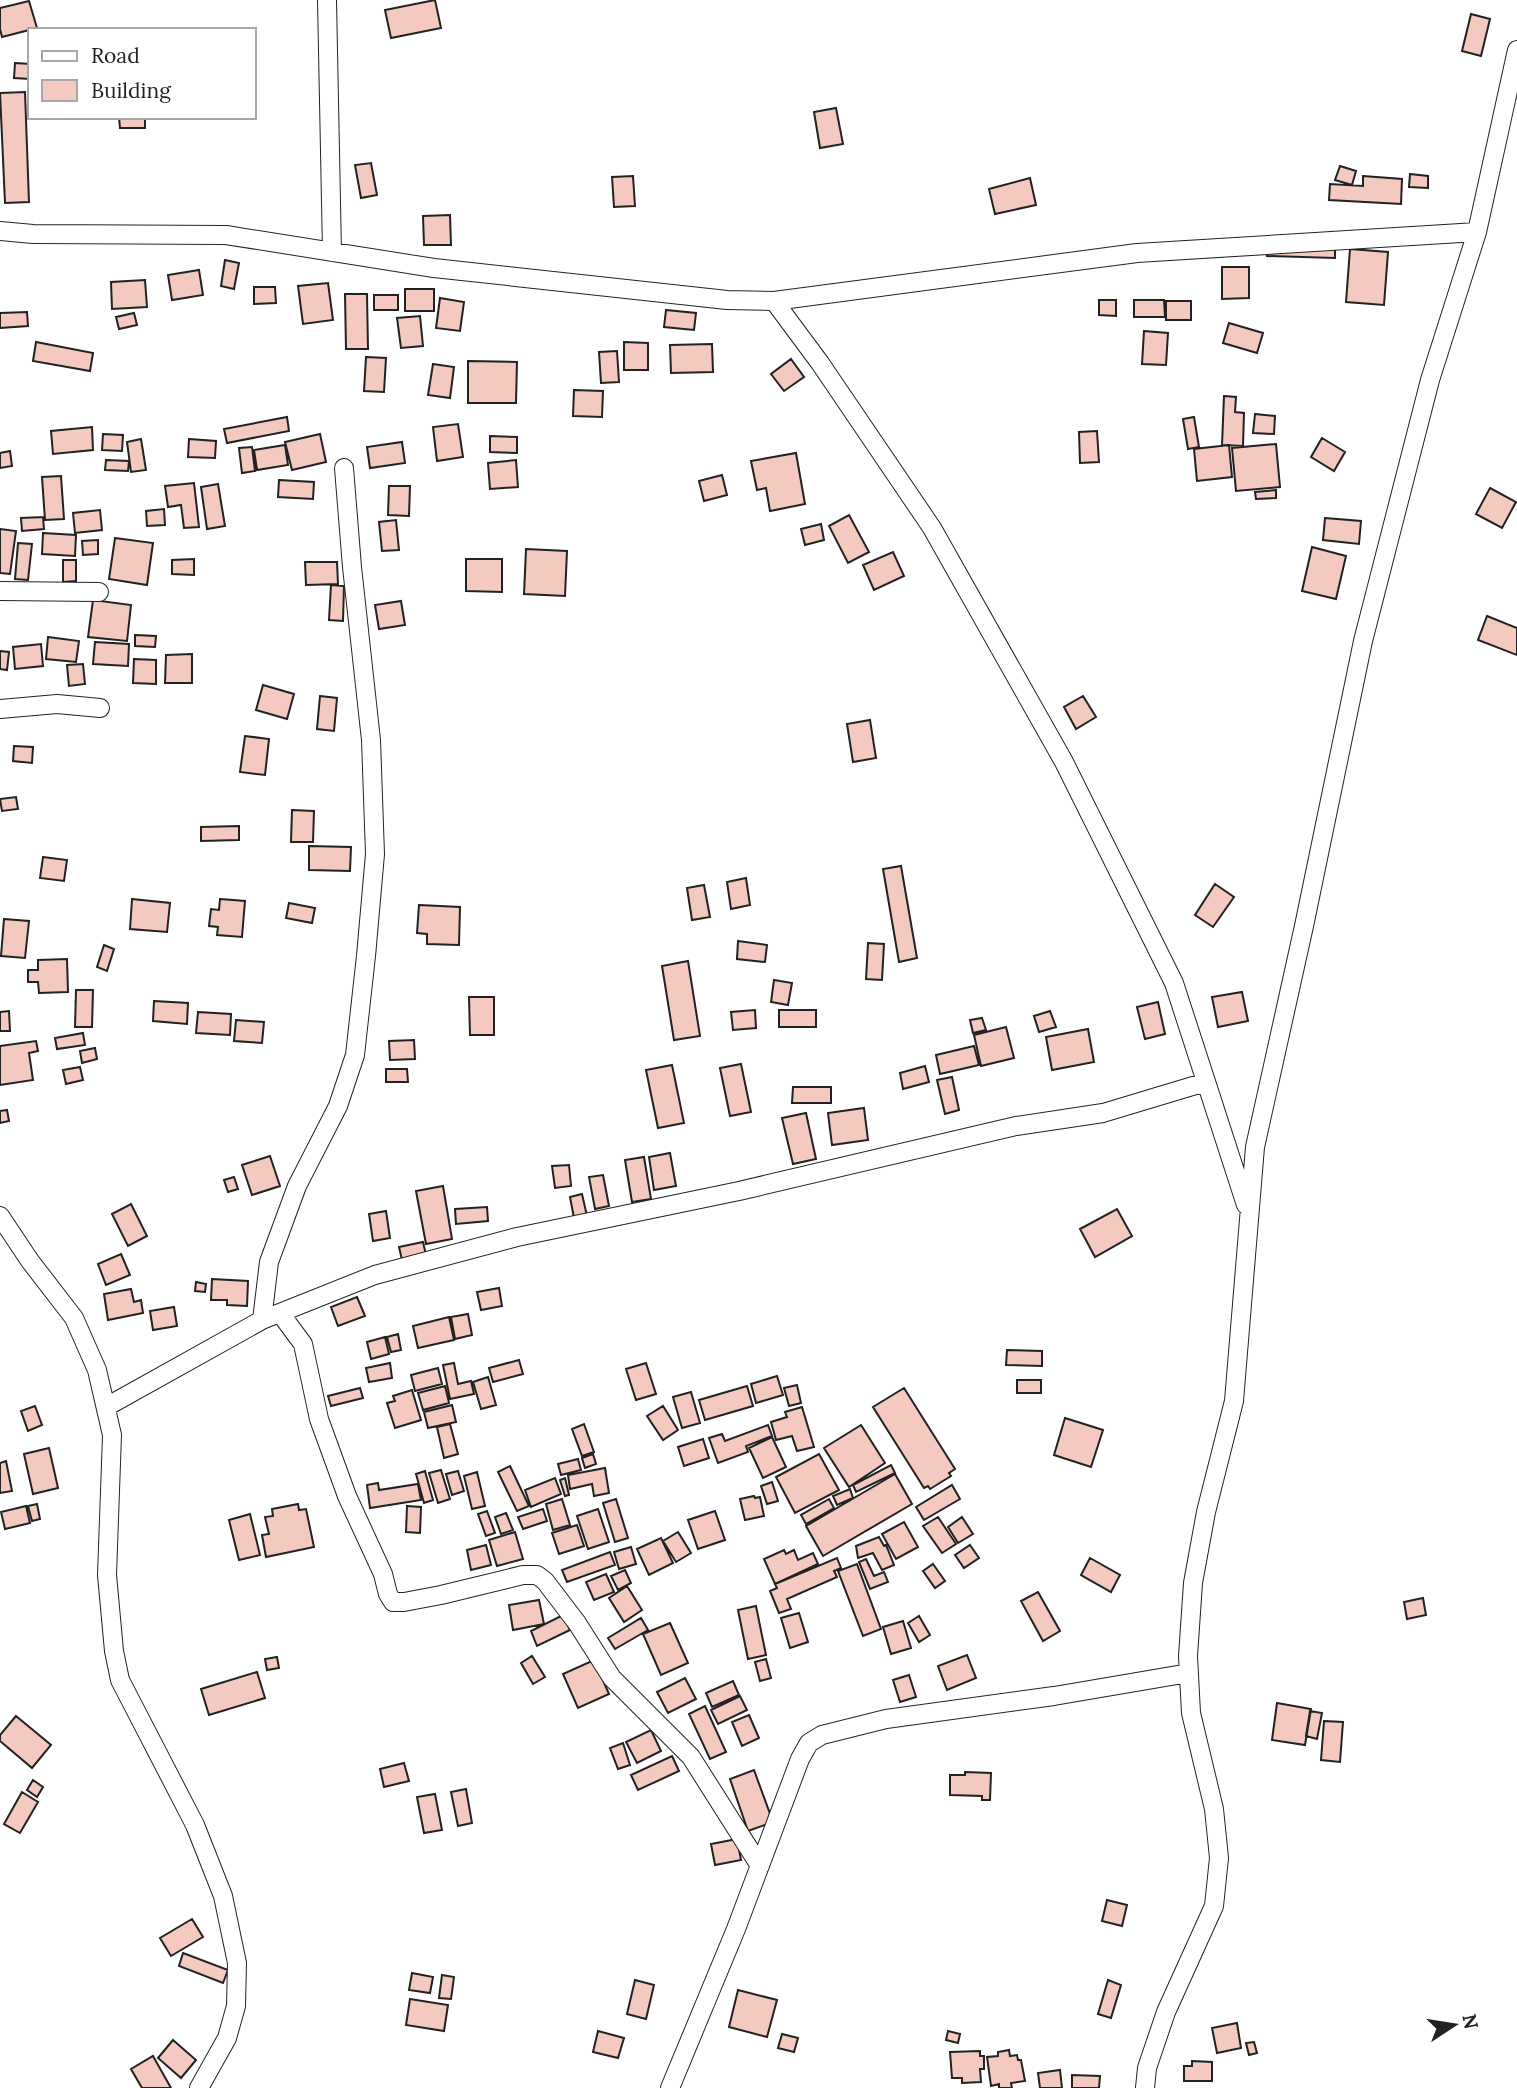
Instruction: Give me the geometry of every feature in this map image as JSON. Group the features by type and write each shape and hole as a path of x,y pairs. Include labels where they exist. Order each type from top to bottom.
{"street":[{"path":"327,0 332,253"},
{"path":"1145,2088 1147,2068 1166,2012 1214,1906 1219,1858 1214,1809 1191,1713 1188,1656 1193,1583 1206,1512 1234,1401 1255,1147 1363,641 1430,380 1477,232 1517,50"},
{"path":"0,232 226,236 434,268 603,288 727,300 774,301 1137,253 1477,232"},
{"path":"774,301 820,363 932,528 1057,750 1174,983 1248,1212"},
{"path":"262,1320 269,1262 297,1186 338,1106 355,1055 366,956 375,854 370,740 344,468"},
{"path":"0,591 99,592"},
{"path":"0,709 57,704 100,708"},
{"path":"106,1407 262,1320 374,1275 517,1237 739,1191 1016,1126 1103,1112 1206,1082"},
{"path":"0,1216 30,1261 74,1318 97,1370 112,1435 107,1576 114,1651 120,1680 195,1825 223,1896 237,1963 236,2006 227,2038 199,2088"},
{"path":"281,1312 303,1344 319,1419 347,1496 383,1574 388,1594 394,1602 441,1595 523,1575 537,1576 545,1581 577,1623 612,1678 691,1757 760,1866"},
{"path":"670,2088 731,1941 800,1759 809,1743 822,1735 886,1719 1189,1674"}],"building":[{"path":"435,0 441,28 391,38 385,10"},
{"path":"29,1 37,28 28,28 28,30 2,37 0,8"},
{"path":"1471,14 1490,19 1481,56 1462,51"},
{"path":"15,63 28,64 28,79 14,78"},
{"path":"25,92 29,202 5,203 0,93"},
{"path":"836,108 843,144 820,148 814,112"},
{"path":"119,119 145,119 145,128 120,128"},
{"path":"371,163 377,195 361,198 355,165"},
{"path":"1340,166 1356,171 1352,185 1335,180"},
{"path":"1410,174 1428,176 1428,188 1409,187"},
{"path":"633,176 635,206 614,207 612,177"},
{"path":"1363,176 1402,179 1401,204 1329,200 1330,184 1363,186"},
{"path":"1030,178 1036,205 995,214 989,189"},
{"path":"450,215 451,245 424,245 423,216"},
{"path":"1267,242 1335,243 1335,258 1267,256"},
{"path":"1350,249 1388,252 1384,305 1346,302"},
{"path":"225,260 239,263 234,289 221,286"},
{"path":"1222,267 1249,267 1249,298 1222,299"},
{"path":"199,270 203,295 172,300 168,275"},
{"path":"145,280 147,307 112,309 111,282"},
{"path":"328,283 333,320 303,324 298,286"},
{"path":"254,287 275,287 276,303 254,304"},
{"path":"405,289 434,289 434,311 405,311"},
{"path":"345,294 367,294 368,349 346,349"},
{"path":"374,295 398,295 398,310 374,310"},
{"path":"440,298 464,302 460,331 436,328"},
{"path":"1099,300 1116,300 1116,316 1099,315"},
{"path":"1134,300 1164,300 1165,317 1134,317"},
{"path":"1166,301 1191,301 1191,320 1166,320"},
{"path":"666,310 696,313 694,330 664,327"},
{"path":"27,312 28,326 0,328 0,313"},
{"path":"134,313 137,325 119,329 116,317"},
{"path":"420,316 423,346 401,348 397,318"},
{"path":"1229,323 1263,333 1257,353 1223,343"},
{"path":"1144,331 1168,333 1166,365 1142,364"},
{"path":"36,342 93,353 90,371 33,361"},
{"path":"624,342 648,343 648,370 624,370"},
{"path":"712,344 713,372 671,373 670,345"},
{"path":"617,351 619,382 601,383 599,352"},
{"path":"366,357 386,358 384,392 364,391"},
{"path":"791,359 804,377 784,391 771,374"},
{"path":"468,361 517,362 516,403 468,403"},
{"path":"433,364 454,367 450,398 428,395"},
{"path":"574,390 603,391 602,417 573,416"},
{"path":"1224,396 1236,397 1235,412 1244,413 1243,446 1222,445"},
{"path":"1255,414 1275,416 1274,434 1253,433"},
{"path":"287,417 289,431 227,443 224,429"},
{"path":"1194,417 1199,447 1188,449 1183,419"},
{"path":"458,424 463,457 437,461 433,427"},
{"path":"92,427 93,450 53,454 51,431"},
{"path":"1097,431 1099,462 1080,463 1079,432"},
{"path":"103,434 123,435 122,451 102,450"},
{"path":"320,434 326,462 292,470 285,442"},
{"path":"490,436 517,437 517,453 490,452"},
{"path":"1322,438 1345,452 1334,471 1311,457"},
{"path":"141,439 146,470 131,472 127,442"},
{"path":"189,439 216,441 215,458 188,457"},
{"path":"402,442 405,463 370,468 367,447"},
{"path":"1276,444 1280,487 1236,491 1232,448"},
{"path":"285,445 288,465 257,470 254,450"},
{"path":"1229,445 1232,477 1197,481 1194,449"},
{"path":"252,447 255,471 242,473 239,448"},
{"path":"10,451 12,466 0,468 0,453"},
{"path":"796,453 805,504 770,511 766,488 757,490 751,461"},
{"path":"106,460 129,461 128,471 105,470"},
{"path":"516,460 518,487 490,489 488,463"},
{"path":"722,475 727,495 704,501 699,481"},
{"path":"61,476 64,519 45,520 42,477"},
{"path":"279,480 314,482 313,499 278,497"},
{"path":"194,483 199,527 184,528 181,505 168,507 165,486"},
{"path":"218,484 225,526 207,529 201,487"},
{"path":"389,486 410,486 409,516 388,515"},
{"path":"1490,488 1516,502 1502,528 1476,514"},
{"path":"1276,490 1276,498 1256,499 1255,492"},
{"path":"164,509 165,525 147,526 146,511"},
{"path":"100,510 102,530 75,533 73,513"},
{"path":"849,515 869,552 848,563 829,526"},
{"path":"43,517 44,529 22,531 21,518"},
{"path":"1325,518 1361,521 1359,544 1323,540"},
{"path":"396,520 399,550 382,551 379,522"},
{"path":"821,524 824,540 805,545 801,529"},
{"path":"0,529 16,531 10,574 0,573"},
{"path":"43,533 76,535 75,556 42,554"},
{"path":"115,538 153,543 147,585 109,579"},
{"path":"98,540 98,554 83,555 82,541"},
{"path":"18,543 32,544 28,580 15,579"},
{"path":"1312,547 1346,556 1336,599 1302,591"},
{"path":"526,549 567,551 565,596 524,594"},
{"path":"893,552 904,576 874,590 863,565"},
{"path":"194,559 194,575 172,574 172,560"},
{"path":"466,559 502,559 502,592 466,591"},
{"path":"63,560 76,560 76,581 63,582"},
{"path":"305,562 337,562 338,584 306,585"},
{"path":"331,585 344,586 343,621 329,620"},
{"path":"93,600 131,605 127,641 88,637"},
{"path":"401,601 405,625 379,629 375,605"},
{"path":"1487,616 1517,628 1517,655 1478,640"},
{"path":"135,635 156,636 155,647 135,646"},
{"path":"48,637 79,641 76,662 46,659"},
{"path":"95,642 129,644 128,666 93,664"},
{"path":"41,644 43,666 15,669 13,647"},
{"path":"0,651 9,652 7,670 0,669"},
{"path":"192,654 192,683 165,683 166,655"},
{"path":"134,659 156,660 156,684 133,683"},
{"path":"83,664 85,684 69,686 67,665"},
{"path":"263,685 294,694 287,719 256,710"},
{"path":"320,696 337,698 334,731 317,729"},
{"path":"1083,696 1096,717 1076,729 1064,707"},
{"path":"870,720 876,758 853,762 847,724"},
{"path":"245,736 269,739 265,775 240,772"},
{"path":"14,746 33,747 32,763 13,761"},
{"path":"16,797 18,809 2,811 0,799"},
{"path":"292,810 314,811 313,842 291,842"},
{"path":"239,826 239,840 201,841 201,827"},
{"path":"309,846 351,847 350,871 309,870"},
{"path":"43,857 67,860 64,881 40,878"},
{"path":"901,866 917,958 899,962 883,869"},
{"path":"746,878 750,905 731,909 727,882"},
{"path":"1215,884 1234,897 1213,927 1195,915"},
{"path":"704,885 710,917 692,920 687,888"},
{"path":"132,899 170,903 167,932 130,929"},
{"path":"220,899 245,901 242,937 217,935 218,927 209,926 211,909 219,910"},
{"path":"289,903 315,908 312,923 286,918"},
{"path":"419,905 460,907 459,945 427,944 427,934 417,933"},
{"path":"4,919 29,921 25,958 1,956"},
{"path":"738,941 767,945 765,962 737,959"},
{"path":"868,943 884,944 882,980 866,979"},
{"path":"104,945 114,949 107,971 97,967"},
{"path":"67,959 68,992 39,993 38,982 28,982 28,970 38,970 38,960"},
{"path":"688,961 700,1036 674,1040 662,966"},
{"path":"774,980 792,983 788,1005 771,1002"},
{"path":"76,990 93,990 92,1027 75,1027"},
{"path":"1242,992 1248,1021 1218,1027 1212,997"},
{"path":"469,997 494,997 494,1035 470,1035"},
{"path":"154,1001 188,1003 187,1024 153,1021"},
{"path":"1158,1002 1165,1034 1145,1039 1137,1007"},
{"path":"755,1010 756,1028 733,1030 731,1012"},
{"path":"779,1010 816,1010 816,1027 779,1027"},
{"path":"9,1011 10,1031 0,1031 0,1012"},
{"path":"1050,1011 1056,1027 1039,1032 1034,1016"},
{"path":"198,1012 231,1014 230,1035 196,1033"},
{"path":"982,1018 986,1030 973,1033 970,1020"},
{"path":"236,1020 264,1022 262,1043 234,1041"},
{"path":"1006,1027 1014,1058 981,1066 974,1035"},
{"path":"1088,1029 1094,1062 1052,1070 1046,1037"},
{"path":"83,1033 85,1045 57,1049 55,1038"},
{"path":"414,1040 415,1059 390,1060 389,1041"},
{"path":"36,1041 38,1051 29,1053 33,1080 0,1085 0,1046"},
{"path":"974,1046 979,1065 940,1074 936,1055"},
{"path":"95,1048 97,1059 82,1063 80,1051"},
{"path":"741,1064 751,1112 730,1116 720,1068"},
{"path":"672,1065 684,1123 658,1128 646,1070"},
{"path":"925,1066 929,1082 903,1089 900,1073"},
{"path":"80,1067 83,1080 66,1084 63,1070"},
{"path":"386,1069 407,1069 408,1082 386,1082"},
{"path":"952,1077 959,1110 945,1114 937,1080"},
{"path":"793,1087 831,1087 831,1103 792,1103"},
{"path":"864,1108 868,1140 832,1145 828,1113"},
{"path":"7,1110 9,1121 0,1123 0,1111"},
{"path":"806,1113 816,1159 793,1164 782,1118"},
{"path":"670,1153 676,1186 654,1190 649,1157"},
{"path":"270,1156 280,1186 252,1195 242,1165"},
{"path":"644,1157 651,1199 632,1202 625,1160"},
{"path":"569,1165 571,1186 555,1188 552,1166"},
{"path":"603,1175 609,1206 595,1209 589,1177"},
{"path":"234,1177 238,1189 228,1192 224,1180"},
{"path":"443,1186 452,1239 426,1244 416,1191"},
{"path":"582,1194 587,1216 574,1218 570,1197"},
{"path":"131,1204 147,1236 128,1246 112,1214"},
{"path":"487,1207 488,1221 456,1224 455,1209"},
{"path":"1117,1209 1132,1236 1095,1257 1080,1229"},
{"path":"386,1211 390,1238 373,1241 369,1214"},
{"path":"423,1242 426,1255 402,1260 399,1247"},
{"path":"121,1254 130,1275 106,1285 98,1264"},
{"path":"212,1279 248,1281 247,1306 227,1305 227,1300 211,1300"},
{"path":"196,1282 206,1284 205,1292 195,1291"},
{"path":"499,1288 502,1306 481,1310 477,1292"},
{"path":"131,1289 134,1302 141,1300 143,1313 108,1320 104,1294"},
{"path":"357,1297 365,1316 338,1326 331,1307"},
{"path":"174,1307 177,1326 153,1330 150,1311"},
{"path":"468,1314 472,1335 455,1339 451,1317"},
{"path":"449,1317 454,1340 418,1348 413,1326"},
{"path":"398,1334 401,1350 391,1352 387,1337"},
{"path":"385,1337 389,1354 371,1359 367,1342"},
{"path":"1007,1350 1042,1351 1042,1366 1006,1365"},
{"path":"519,1360 523,1374 493,1382 489,1368"},
{"path":"390,1363 392,1378 369,1382 366,1368"},
{"path":"454,1363 458,1384 471,1381 474,1394 450,1399 443,1365"},
{"path":"646,1363 656,1394 636,1400 626,1369"},
{"path":"438,1368 442,1384 415,1391 411,1375"},
{"path":"777,1376 783,1395 756,1403 751,1384"},
{"path":"488,1377 496,1405 481,1409 473,1382"},
{"path":"1017,1380 1041,1380 1041,1393 1017,1393"},
{"path":"797,1385 801,1403 789,1406 784,1388"},
{"path":"445,1386 449,1403 423,1410 418,1393"},
{"path":"747,1386 753,1406 705,1420 699,1400"},
{"path":"360,1388 363,1398 331,1406 328,1396"},
{"path":"904,1388 955,1469 949,1473 951,1476 930,1489 928,1486 924,1488 873,1407"},
{"path":"412,1390 421,1420 395,1428 387,1403 395,1401 393,1396"},
{"path":"691,1392 700,1423 682,1428 673,1397"},
{"path":"452,1405 456,1422 428,1428 424,1412"},
{"path":"35,1406 42,1425 28,1431 21,1411"},
{"path":"663,1406 678,1430 663,1440 647,1416"},
{"path":"802,1407 814,1447 797,1451 792,1436 776,1440 771,1422 787,1417 785,1412"},
{"path":"1065,1418 1103,1430 1091,1467 1054,1455"},
{"path":"450,1424 458,1454 444,1458 437,1427"},
{"path":"584,1424 594,1452 582,1456 572,1429"},
{"path":"768,1425 772,1436 746,1446 748,1452 718,1463 709,1438 722,1434 725,1441"},
{"path":"861,1425 885,1463 849,1487 824,1448"},
{"path":"772,1437 786,1467 763,1478 749,1448"},
{"path":"703,1439 709,1458 684,1466 678,1447"},
{"path":"49,1448 58,1488 33,1494 24,1454"},
{"path":"593,1454 596,1464 585,1468 582,1458"},
{"path":"819,1454 839,1490 795,1513 776,1477"},
{"path":"578,1459 581,1470 561,1475 558,1464"},
{"path":"6,1461 12,1491 0,1493 0,1463"},
{"path":"891,1465 895,1473 856,1492 853,1485"},
{"path":"510,1466 529,1506 517,1511 498,1472"},
{"path":"605,1468 609,1493 594,1496 592,1484 570,1489 568,1475"},
{"path":"441,1470 450,1499 438,1503 429,1473"},
{"path":"425,1471 433,1500 424,1503 416,1474"},
{"path":"458,1471 464,1491 452,1495 446,1474"},
{"path":"477,1472 485,1506 472,1509 464,1476"},
{"path":"895,1474 912,1504 823,1556 806,1526"},
{"path":"555,1478 561,1494 531,1507 525,1490"},
{"path":"565,1478 569,1495 565,1496 560,1480"},
{"path":"772,1482 778,1501 767,1504 761,1486"},
{"path":"378,1483 379,1490 418,1484 421,1500 370,1508 367,1485"},
{"path":"952,1485 960,1499 924,1520 916,1507"},
{"path":"850,1489 853,1498 837,1505 833,1496"},
{"path":"760,1497 764,1516 745,1520 740,1499"},
{"path":"562,1499 570,1525 553,1530 546,1504"},
{"path":"616,1499 628,1538 615,1542 603,1503"},
{"path":"829,1499 834,1508 806,1524 801,1515"},
{"path":"37,1504 40,1519 32,1521 28,1506"},
{"path":"298,1504 299,1510 306,1509 314,1547 266,1557 262,1535 269,1534 265,1517 273,1516 272,1509"},
{"path":"26,1506 30,1523 5,1529 1,1512"},
{"path":"407,1506 421,1507 420,1533 406,1532"},
{"path":"543,1509 547,1521 523,1529 518,1517"},
{"path":"598,1509 609,1542 588,1549 577,1516"},
{"path":"487,1511 495,1533 486,1536 478,1514"},
{"path":"715,1511 725,1540 698,1549 688,1520"},
{"path":"506,1513 513,1530 501,1534 495,1517"},
{"path":"250,1514 260,1555 239,1560 229,1520"},
{"path":"938,1517 956,1544 942,1553 923,1526"},
{"path":"962,1517 973,1534 958,1543 948,1527"},
{"path":"904,1522 918,1547 896,1559 882,1534"},
{"path":"577,1525 584,1546 559,1554 552,1533"},
{"path":"515,1532 523,1559 497,1566 489,1540"},
{"path":"678,1532 691,1553 676,1562 663,1541"},
{"path":"879,1537 884,1546 886,1545 894,1565 882,1570 873,1553 858,1558 856,1546"},
{"path":"661,1538 673,1563 649,1575 637,1549"},
{"path":"486,1545 491,1565 471,1570 467,1550"},
{"path":"970,1545 979,1558 964,1568 955,1555"},
{"path":"631,1547 636,1564 619,1569 614,1552"},
{"path":"784,1550 786,1554 794,1550 798,1560 813,1553 818,1564 775,1584 764,1559"},
{"path":"610,1552 615,1565 567,1582 562,1570"},
{"path":"837,1558 841,1568 834,1571 837,1577 787,1599 791,1609 779,1613 770,1591 777,1588 775,1584"},
{"path":"1090,1558 1120,1575 1111,1592 1081,1575"},
{"path":"866,1559 874,1576 884,1572 888,1582 870,1589 859,1562"},
{"path":"857,1564 881,1629 863,1636 838,1571"},
{"path":"933,1564 945,1581 935,1588 923,1571"},
{"path":"625,1570 631,1583 618,1590 611,1576"},
{"path":"606,1574 614,1592 594,1600 586,1582"},
{"path":"627,1586 642,1610 624,1622 609,1598"},
{"path":"1038,1592 1060,1631 1043,1641 1021,1601"},
{"path":"1423,1598 1426,1615 1407,1619 1404,1602"},
{"path":"539,1600 544,1624 513,1630 509,1605"},
{"path":"756,1606 766,1655 748,1659 738,1610"},
{"path":"799,1613 808,1642 790,1648 781,1618"},
{"path":"563,1615 570,1630 537,1646 531,1631"},
{"path":"919,1616 930,1635 919,1642 908,1623"},
{"path":"641,1618 648,1630 615,1649 608,1638"},
{"path":"903,1621 911,1648 891,1654 883,1627"},
{"path":"670,1623 688,1663 661,1675 643,1634"},
{"path":"967,1655 976,1678 947,1690 938,1666"},
{"path":"532,1656 545,1677 533,1684 521,1663"},
{"path":"277,1657 279,1668 267,1670 265,1659"},
{"path":"766,1659 771,1678 760,1681 755,1662"},
{"path":"594,1660 609,1694 578,1708 563,1674"},
{"path":"257,1672 265,1698 209,1715 201,1689"},
{"path":"909,1675 916,1697 900,1702 893,1680"},
{"path":"685,1678 696,1699 668,1713 657,1692"},
{"path":"733,1681 739,1695 712,1707 706,1693"},
{"path":"740,1696 747,1710 718,1724 711,1710"},
{"path":"1277,1703 1311,1709 1305,1745 1272,1740"},
{"path":"705,1706 726,1752 710,1759 689,1714"},
{"path":"1310,1711 1322,1713 1317,1739 1306,1736"},
{"path":"749,1715 759,1738 742,1746 732,1722"},
{"path":"16,1716 51,1745 32,1768 0,1741 0,1735"},
{"path":"1324,1721 1343,1722 1340,1762 1321,1760"},
{"path":"651,1730 661,1751 637,1763 626,1742"},
{"path":"623,1743 630,1765 618,1769 610,1748"},
{"path":"672,1756 679,1771 638,1790 631,1775"},
{"path":"404,1763 409,1781 384,1787 380,1769"},
{"path":"754,1770 773,1822 748,1831 730,1779"},
{"path":"965,1772 991,1773 990,1800 982,1800 982,1796 950,1795 950,1775 965,1775"},
{"path":"33,1780 43,1787 37,1797 27,1790"},
{"path":"466,1789 472,1823 458,1826 451,1792"},
{"path":"22,1792 38,1802 20,1833 4,1824"},
{"path":"435,1794 442,1830 424,1833 417,1797"},
{"path":"737,1839 741,1860 715,1865 711,1844"},
{"path":"1107,1900 1127,1905 1122,1926 1102,1921"},
{"path":"192,1919 203,1937 171,1956 160,1938"},
{"path":"183,1953 228,1970 223,1983 179,1966"},
{"path":"412,1973 433,1977 430,1993 409,1990"},
{"path":"442,1975 454,1977 451,1999 439,1998"},
{"path":"635,1980 654,1985 646,2019 627,2014"},
{"path":"1108,1980 1121,1985 1111,2018 1098,2014"},
{"path":"738,1990 777,2000 767,2037 729,2027"},
{"path":"410,1999 448,2005 444,2031 406,2025"},
{"path":"1237,2023 1241,2048 1217,2053 1212,2028"},
{"path":"598,2031 624,2038 618,2058 593,2052"},
{"path":"948,2031 960,2034 958,2043 946,2040"},
{"path":"782,2034 798,2038 794,2052 778,2048"},
{"path":"173,2040 196,2060 181,2078 158,2058"},
{"path":"1254,2042 1257,2053 1249,2055 1246,2043"},
{"path":"1009,2050 1010,2056 1017,2055 1018,2060 1021,2060 1025,2081 1011,2083 1012,2088 999,2088 999,2084 991,2086 987,2057 998,2056 998,2052"},
{"path":"980,2051 980,2056 984,2056 984,2069 980,2069 981,2082 962,2083 962,2078 952,2078 950,2052"},
{"path":"153,2056 171,2088 142,2088 131,2069"},
{"path":"1192,2061 1212,2062 1212,2081 1184,2081 1184,2066 1192,2066"},
{"path":"1060,2070 1062,2088 1040,2088 1038,2073"},
{"path":"1072,2075 1100,2076 1099,2088 1072,2088"}]}
